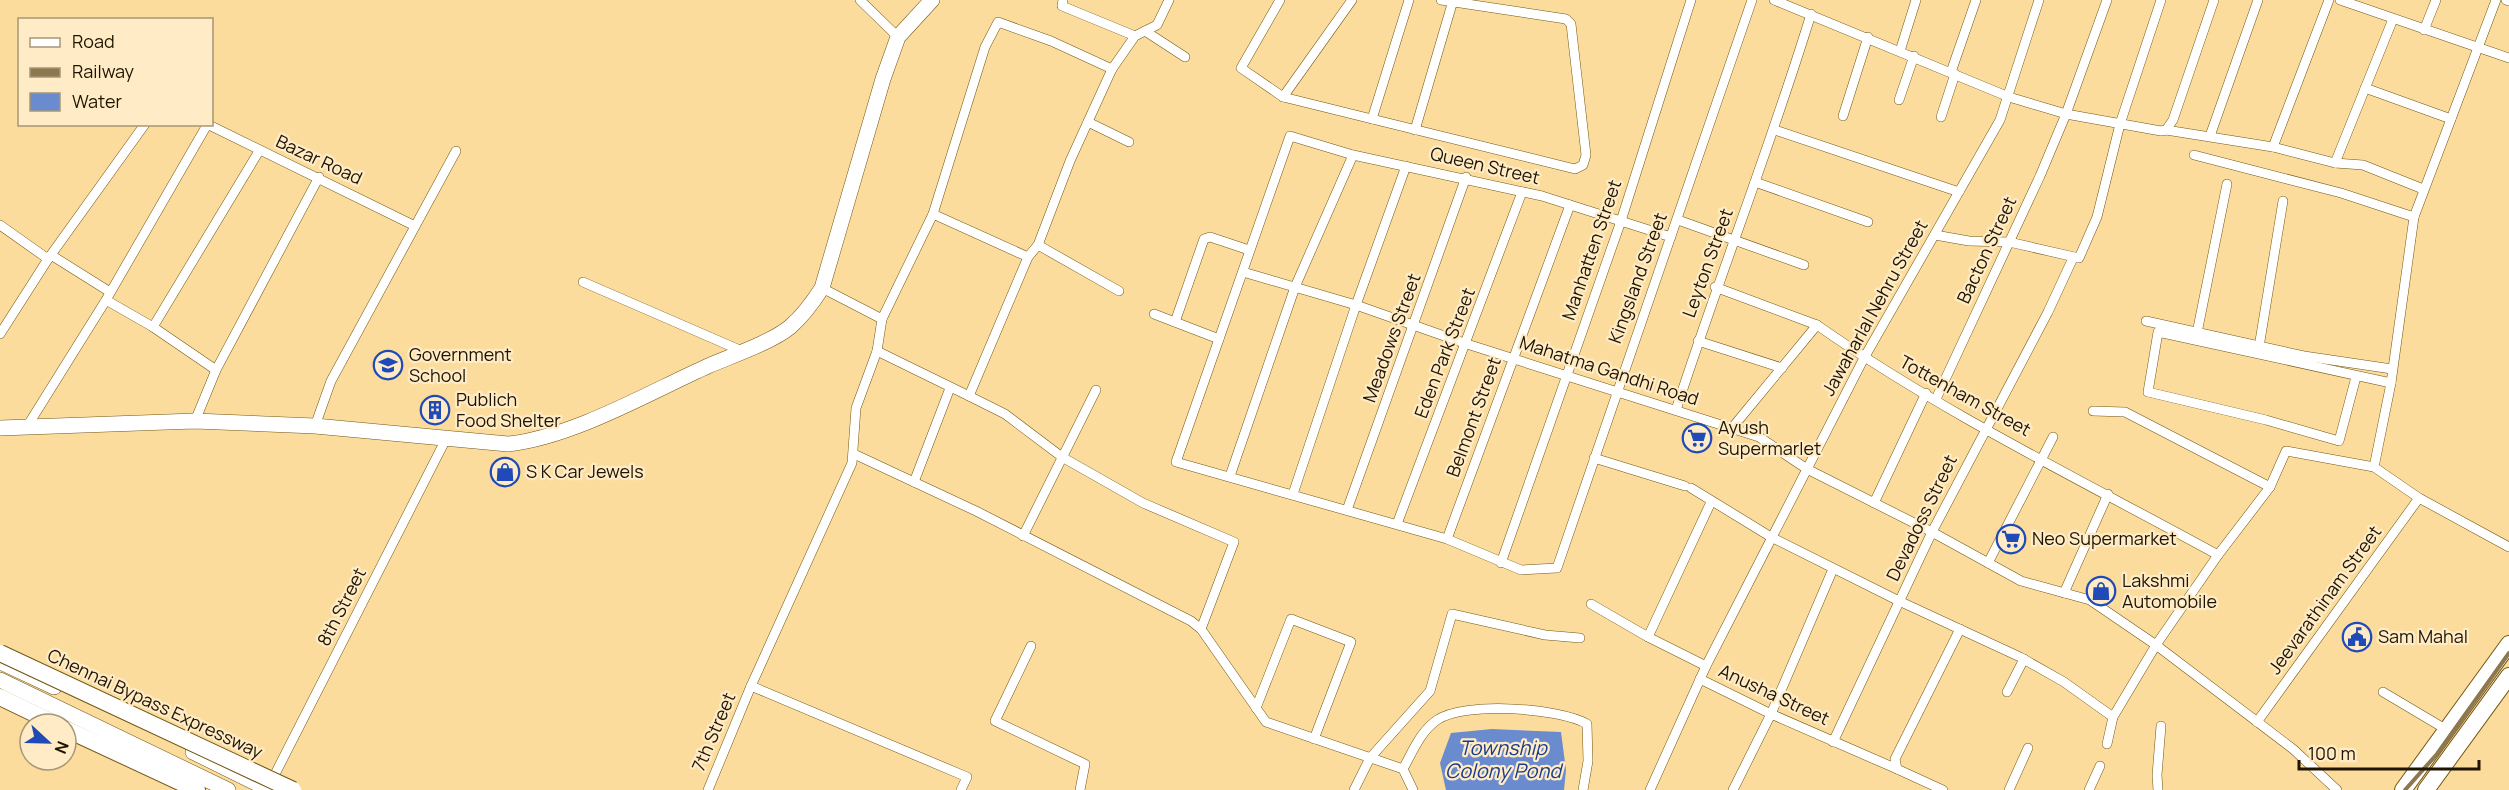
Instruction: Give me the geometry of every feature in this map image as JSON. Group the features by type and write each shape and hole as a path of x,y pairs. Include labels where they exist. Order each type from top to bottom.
{"highway":[{"path":"2403,790 2509,644"},
{"name":"Chennai Bypass Expressway","path":"0,653 293,790"},
{"path":"2426,790 2509,676"},
{"path":"0,697 31,712"},
{"path":"78,735 196,790"}],"main road":[{"path":"0,428 28,425 195,421 315,426 489,444 533,441 575,426 741,351 789,328 808,309 822,288 883,79 898,37 932,0"},
{"path":"0,662 268,790"},
{"path":"0,680 228,790"}],"street":[{"path":"860,0 898,37"},
{"path":"1063,0 1062,6 1135,36"},
{"path":"969,396 1028,257 1038,245 1112,69 1135,36 1157,25 1169,0"},
{"path":"1280,0 1240,68 1283,97 1575,169 1583,165 1586,155 1570,24 1566,19 1559,16 1452,4 1441,0"},
{"path":"1283,97 1352,0"},
{"path":"1372,119 1409,0"},
{"name":"Manhatten Street","path":"1501,563 1621,221 1691,0"},
{"name":"Kingsland Street","path":"1501,563 1521,570 1557,568 1616,390 1752,0"},
{"path":"1774,0 2009,97 2066,114 2272,147 2335,164 2363,165 2423,189"},
{"path":"1900,51 1916,0"},
{"path":"1941,117 1976,0"},
{"name":"Jawaharlal Nehru Street","path":"1650,790 1700,678 1864,358 1992,136 2009,97 2039,0"},
{"name":"Bacton Street","path":"1936,399 2066,114 2106,0"},
{"name":"Devadoss Street","path":"1833,742 1932,532 2048,312 2073,258 2080,256 2094,227 2120,124 2161,0"},
{"path":"2166,130 2173,120 2214,0"},
{"path":"2210,136 2258,0"},
{"path":"2272,147 2329,0"},
{"path":"2340,0 2509,58"},
{"path":"2424,30 2436,0"},
{"path":"2374,467 2391,383 2414,217 2496,0"},
{"path":"1415,130 1452,4"},
{"name":"Leyton Street","path":"1676,410 1715,287 1775,130 1811,14"},
{"path":"2335,164 2393,19"},
{"name":"7th Street","path":"708,790 751,686 852,463 856,408 877,351 882,319 933,214 985,47 998,22 1051,41 1112,69"},
{"path":"1145,31 1185,57"},
{"path":"1843,116 1868,37"},
{"path":"1899,100 1914,56"},
{"path":"2365,88 2451,119"},
{"path":"1088,122 1129,142"},
{"path":"0,334 50,257 144,126"},
{"path":"28,425 108,296 206,126"},
{"name":"Bazar Road","path":"209,126 319,177 416,226"},
{"path":"1775,130 1959,192"},
{"name":"Queen Street","path":"1249,250 1290,136 1353,155 1466,177 1570,205 1671,237"},
{"path":"153,327 259,151"},
{"path":"315,426 331,381 456,151"},
{"path":"1230,476 1295,288 1353,155"},
{"path":"2194,155 2341,193 2414,217"},
{"path":"1293,494 1356,305 1406,166"},
{"path":"195,421 216,370 319,177"},
{"name":"Meadows Street","path":"1347,510 1415,326 1466,177"},
{"path":"1755,182 1868,222"},
{"path":"2197,333 2226,184"},
{"name":"Eden Park Street","path":"1397,524 1467,344 1522,192"},
{"path":"2259,346 2283,201"},
{"name":"Belmont Street","path":"1447,539 1570,205"},
{"path":"933,214 1028,257"},
{"path":"1677,220 1804,265"},
{"path":"0,225 216,370"},
{"path":"1935,235 1969,241 2009,242 2073,258"},
{"path":"1174,322 1204,239 1210,237 1249,250 1176,462 1447,539 1501,563"},
{"path":"1038,245 1119,291"},
{"name":"Mahatma Gandhi Road","path":"1243,272 1356,305 1467,344 1514,357 1759,437 1807,469 1932,532 2021,581 2090,600 2156,645 2293,749 2337,790"},
{"path":"583,282 741,351"},
{"name":"Tottenham Street","path":"1715,287 1817,325 1864,358 2218,555"},
{"path":"822,288 882,319"},
{"path":"1154,314 1219,339"},
{"path":"2146,321 2348,364 2392,369"},
{"path":"1732,428 1817,325"},
{"path":"2356,377 2339,441 2266,420 2148,392 2158,332 2391,383"},
{"path":"1698,340 1782,368"},
{"path":"877,351 1005,414 1062,457 1143,503 1234,542 1201,629"},
{"path":"914,482 951,388"},
{"path":"1023,536 1096,390"},
{"path":"1874,503 1926,393"},
{"path":"2093,411 2126,412 2270,487"},
{"path":"1988,563 2052,437"},
{"name":"8th Street","path":"268,790 446,439"},
{"path":"2107,744 2113,717 2156,645 2218,555 2270,487 2286,451 2374,467 2420,498 2509,547"},
{"path":"854,454 976,511 1191,621 1201,629 1266,722 1403,769 1413,790"},
{"path":"1594,458 1688,487 1771,537 1899,601 2024,659 2064,682 2113,717"},
{"path":"2064,593 2108,494"},
{"name":"Jeevarathinam Street","path":"2257,722 2420,498"},
{"path":"1648,637 1711,502"},
{"path":"1734,790 1771,714 1833,568"},
{"path":"1591,604 1648,637 1706,666"},
{"path":"1354,790 1370,758 1430,691 1452,614 1545,635 1580,638"},
{"path":"1256,708 1291,619 1351,642 1314,739"},
{"path":"1897,769 1895,759 1960,629"},
{"path":"1031,646 995,721 1084,764 1080,790"},
{"path":"2007,692 2024,659"},
{"name":"Anusha Street","path":"1700,678 1771,714 1943,790"},
{"path":"751,686 967,777 961,790"},
{"path":"2383,692 2447,730"},
{"path":"1403,769 1423,732 1439,718 1469,709 1501,708 1574,717 1587,724 1588,761 1583,790"},
{"path":"2158,790 2161,726"},
{"path":"2009,790 2028,748"},
{"path":"2089,790 2100,766"}],"water":[{"name":"Township Colony Pond","path":"1492,729 1561,732 1566,770 1564,790 1446,790 1440,763 1451,733"}],"railway":[{"path":"2405,790 2437,754 2509,653"}],"place":[{"name":"Government School","path":"388,365"},
{"name":"Publich Food Shelter","path":"435,410"},
{"name":"Ayush Supermarlet","path":"1697,438"},
{"name":"S K Car Jewels","path":"505,472"},
{"name":"Neo Supermarket","path":"2011,539"},
{"name":"Lakshmi Automobile","path":"2101,591"},
{"name":"Sam Mahal","path":"2357,637"}]}
